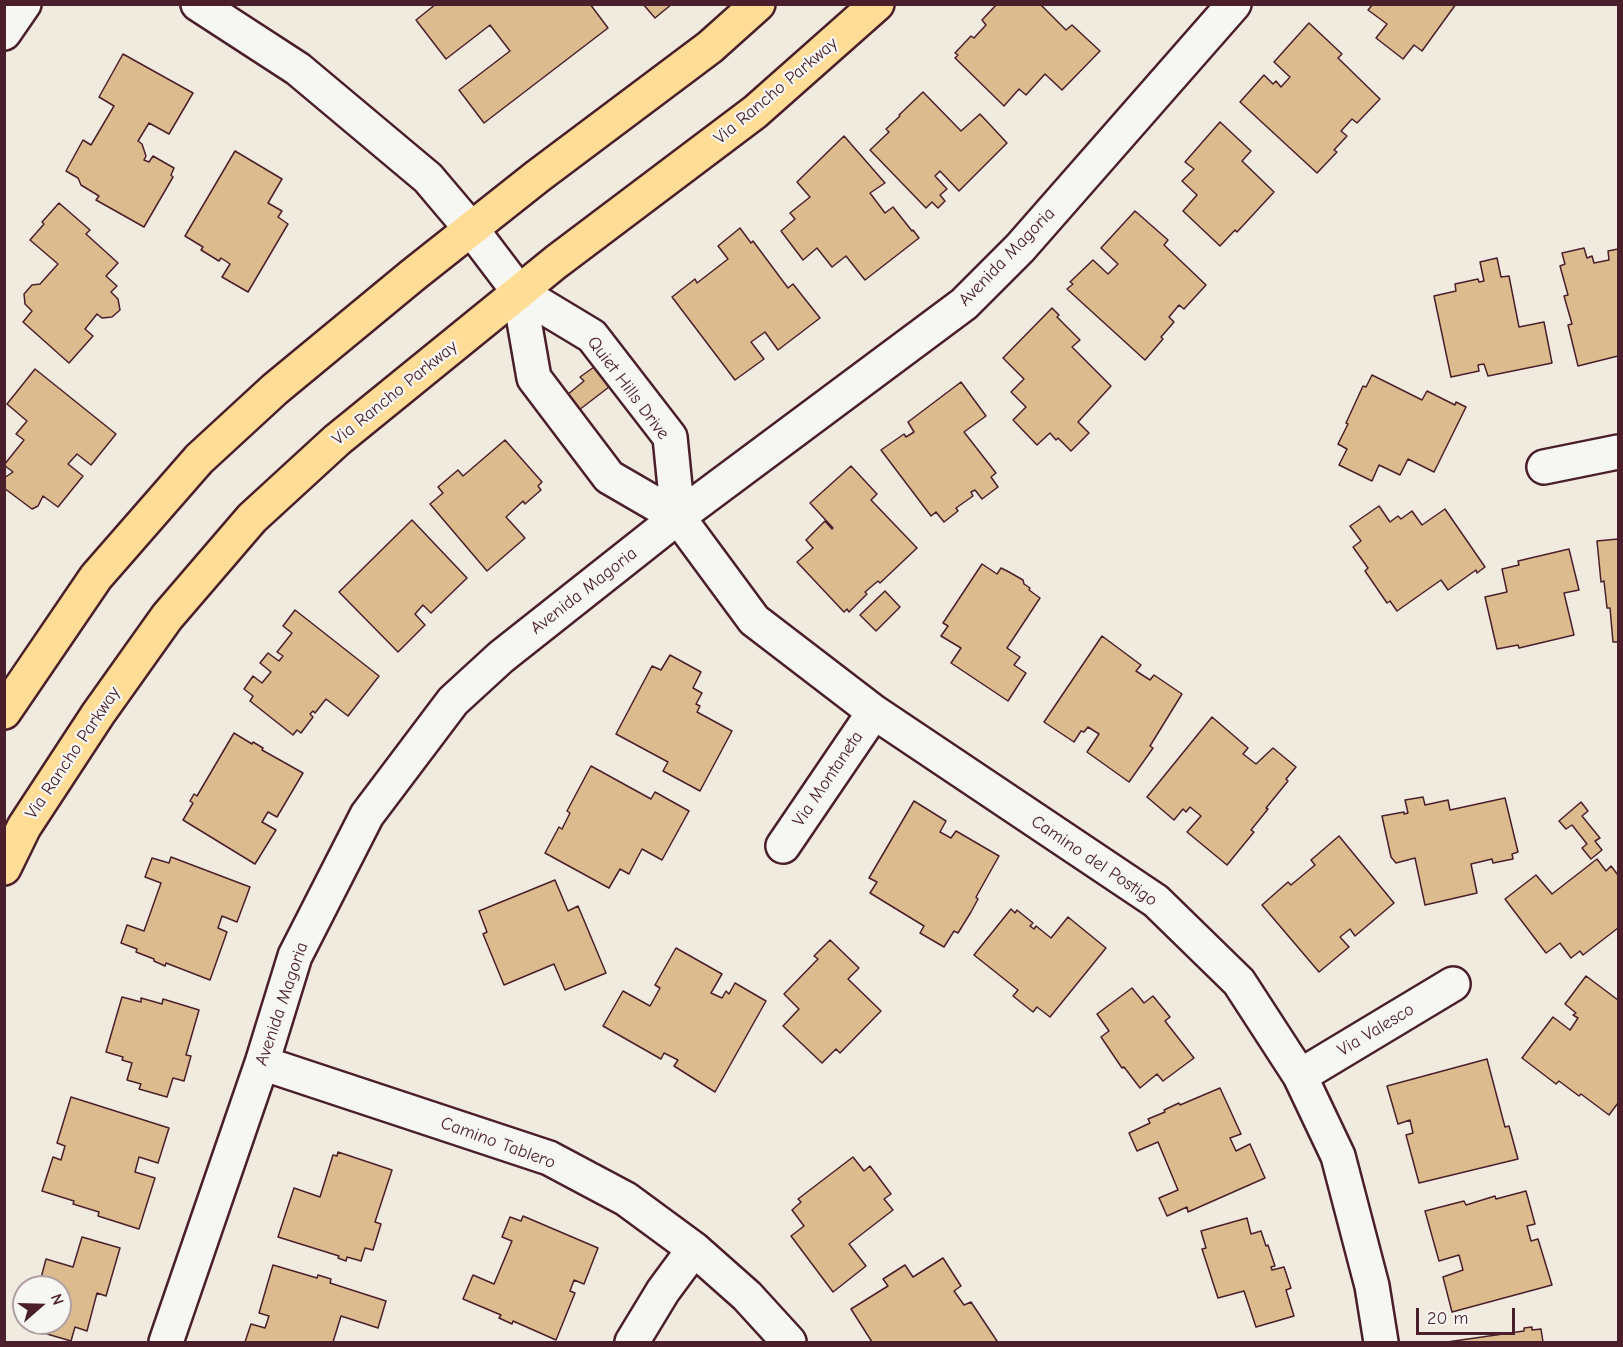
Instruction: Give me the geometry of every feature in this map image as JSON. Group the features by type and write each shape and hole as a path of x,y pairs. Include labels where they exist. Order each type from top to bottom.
{"main road":[{"path":"4,712 96,577 199,459 275,389 538,176 710,47 758,4"},
{"name":"Via Rancho Parkway","path":"4,868 24,827 105,704 167,617 252,518 337,440 556,262 755,112 878,4"}],"street":[{"path":"4,33 24,4"},
{"name":"Quiet Hills Drive","path":"198,4 298,69 428,178 472,230 519,292 592,336 670,437 678,517"},
{"name":"Avenida Magoria","path":"166,1342 262,1063 295,956 367,815 453,701 501,657 678,517 964,304 1020,248 1234,4"},
{"name":"Quiet Hills Drive","path":"519,292 534,378 609,477 678,517"},
{"path":"1544,467 1618,452"},
{"name":"Camino del Postigo","path":"678,517 754,620 874,712 1156,901 1239,982 1300,1076 1338,1156 1372,1286 1381,1342"},
{"name":"Via Montaneta","path":"783,846 874,712"},
{"name":"Via Valesco","path":"1300,1076 1453,984"},
{"name":"Camino Tablero","path":"262,1063 549,1158 626,1199 694,1250 747,1296 789,1342"},
{"path":"632,1342 663,1291 694,1250"}],"building":[{"path":"436,4 590,4 608,28 484,123 459,90 510,51 490,25 446,59 416,20"},
{"path":"643,4 672,4 655,18"},
{"path":"997,4 1040,4 1066,30 1072,25 1100,51 1062,90 1045,74 1026,95 1019,89 1004,106 955,58 958,55 955,53 971,36 974,38 986,25 982,20"},
{"path":"1373,4 1456,4 1422,51 1414,45 1403,59 1376,38 1387,24 1368,10"},
{"path":"1309,23 1342,54 1338,58 1380,99 1357,123 1352,119 1341,131 1347,136 1334,150 1337,152 1317,173 1240,102 1264,75 1273,84 1276,81 1281,87 1290,77 1274,62"},
{"path":"123,54 193,93 169,134 149,123 138,141 142,144 146,156 144,160 149,162 153,156 174,168 171,175 173,177 144,227 96,200 99,196 81,185 78,178 66,171 83,140 91,145 114,106 99,97"},
{"path":"923,92 961,131 980,114 1007,143 959,191 940,171 935,176 947,189 940,195 945,201 938,208 932,202 926,208 870,150 889,132 886,129"},
{"path":"1220,122 1251,151 1242,161 1274,192 1237,232 1235,230 1220,246 1183,211 1197,195 1182,181 1194,169 1185,162"},
{"path":"844,136 885,183 870,193 885,213 893,207 919,238 865,280 846,256 832,267 817,248 803,260 781,231 795,219 790,213 810,197 797,182"},
{"path":"235,151 282,179 268,203 282,211 278,217 288,224 248,292 222,277 230,264 221,258 219,261 201,250 203,247 185,236"},
{"path":"59,203 90,230 86,234 118,263 106,276 117,286 111,292 118,299 120,310 112,317 102,318 97,314 85,329 93,336 69,363 23,322 32,311 25,304 24,294 32,285 40,284 58,264 30,240"},
{"path":"1135,211 1168,240 1164,245 1206,285 1184,309 1179,305 1169,317 1174,322 1145,360 1067,289 1073,284 1070,282 1093,260 1108,274 1118,264 1101,248"},
{"path":"740,228 751,243 753,241 788,288 793,284 820,318 778,350 765,332 751,342 764,359 735,380 672,297 695,279 697,283 728,259 718,246"},
{"path":"1584,248 1587,258 1592,256 1594,263 1609,260 1608,251 1618,249 1618,356 1578,366 1568,325 1572,324 1564,296 1568,295 1560,266 1565,264 1562,253"},
{"path":"1497,258 1501,277 1509,276 1519,327 1544,322 1552,363 1488,376 1484,364 1478,365 1479,371 1451,377 1434,296 1456,291 1455,284 1478,279 1479,282 1484,281 1480,262"},
{"path":"1052,308 1059,315 1057,317 1080,340 1072,347 1111,386 1078,422 1089,433 1071,451 1050,433 1037,445 1013,420 1026,407 1011,392 1024,379 1003,358"},
{"path":"594,367 609,387 579,410 567,395 584,381 580,377"},
{"path":"35,369 116,434 91,465 77,454 68,464 83,476 58,507 43,496 38,506 32,509 4,488 4,478 13,472 4,465 24,440 16,434 27,421 7,404"},
{"path":"1372,375 1422,400 1427,391 1455,405 1456,402 1466,407 1434,472 1408,459 1400,475 1379,465 1372,481 1339,465 1347,449 1338,444 1363,386 1366,387"},
{"path":"961,382 986,416 964,432 996,473 991,477 998,487 982,499 975,490 971,492 973,496 956,508 958,511 944,522 936,512 931,516 881,450 904,434 906,437 914,432 908,422"},
{"path":"505,440 542,482 538,486 541,490 525,504 523,501 506,517 525,538 487,571 430,504 443,493 438,487 458,470 463,476"},
{"path":"851,466 877,494 871,500 917,548 880,583 878,581 865,592 867,594 849,612 847,609 844,612 797,562 813,548 806,540 825,521 833,528 810,503"},
{"path":"1379,506 1390,522 1398,516 1401,519 1412,511 1422,525 1445,509 1485,567 1477,573 1476,570 1448,590 1441,580 1397,611 1390,601 1387,603 1365,571 1368,568 1353,547 1361,541 1350,526"},
{"path":"412,520 467,578 431,613 423,605 415,614 425,625 398,652 339,592"},
{"path":"1618,539 1618,642 1613,642 1610,608 1607,608 1604,581 1601,582 1597,541"},
{"path":"1569,549 1579,590 1564,593 1574,635 1519,648 1518,645 1497,649 1485,597 1507,592 1502,569 1519,565 1518,561"},
{"path":"982,564 997,574 1001,568 1023,580 1024,584 1030,588 1029,590 1040,598 1007,648 1020,657 1014,665 1026,673 1008,701 951,663 961,648 941,636 948,626 943,623"},
{"path":"885,591 900,607 876,631 860,615"},
{"path":"295,610 379,676 348,716 326,699 315,713 313,711 310,714 313,717 301,733 297,730 293,735 250,701 253,696 244,689 253,676 262,683 271,672 260,663 268,653 279,661 283,656 277,652 292,633 283,626"},
{"path":"1102,636 1141,665 1136,671 1150,680 1154,675 1182,694 1150,746 1153,748 1129,782 1087,752 1099,734 1088,727 1084,732 1081,731 1074,742 1044,722"},
{"path":"670,655 701,672 693,688 702,693 696,704 700,706 697,712 732,731 700,791 663,771 668,762 616,734 652,666 661,670"},
{"path":"1212,717 1248,748 1243,754 1256,764 1273,748 1296,767 1251,830 1254,832 1227,865 1187,832 1201,816 1190,807 1186,812 1183,809 1174,820 1147,797"},
{"path":"234,733 303,773 277,817 268,812 262,822 276,830 255,864 183,820 193,803 190,801 194,794 197,796"},
{"path":"591,766 651,799 655,792 689,811 662,860 642,849 629,874 620,869 609,888 545,853 559,827 562,829 570,813 567,811"},
{"path":"1423,797 1425,805 1448,800 1450,810 1505,798 1518,852 1512,854 1513,859 1493,863 1492,859 1471,864 1477,893 1425,905 1415,858 1396,863 1391,857 1382,816 1408,813 1405,800"},
{"path":"914,801 946,821 940,832 951,838 956,831 999,856 976,897 978,899 971,912 958,933 954,931 944,947 920,933 924,926 870,893 877,882 869,878"},
{"path":"1581,802 1588,811 1582,816 1600,838 1595,841 1602,850 1591,859 1582,848 1587,844 1572,825 1566,829 1559,821"},
{"path":"1339,836 1394,903 1355,936 1350,929 1340,937 1349,947 1319,972 1262,905 1288,882 1291,885 1315,865 1311,860"},
{"path":"171,857 250,887 237,922 222,916 218,928 227,932 210,980 166,963 165,966 136,952 137,949 121,943 127,925 144,931 161,883 145,877 152,858 169,863"},
{"path":"1597,859 1606,871 1611,866 1618,875 1618,928 1583,955 1580,951 1571,958 1560,943 1546,953 1505,899 1536,875 1552,894"},
{"path":"555,880 568,911 578,906 606,973 565,990 554,964 504,985 483,934 487,932 479,911"},
{"path":"1011,909 1015,913 1017,910 1033,923 1030,926 1034,929 1036,926 1051,938 1068,917 1106,948 1050,1017 1037,1007 1033,1012 1013,996 1018,990 974,955"},
{"path":"830,940 859,968 848,979 881,1011 840,1053 836,1049 822,1063 783,1026 799,1009 784,994 818,959 814,956"},
{"path":"676,948 722,974 711,993 722,998 726,991 729,994 735,983 766,1001 715,1092 674,1066 678,1060 664,1053 661,1059 603,1026 623,991 650,1006 660,988 655,985"},
{"path":"1586,976 1618,1000 1618,1103 1609,1115 1559,1081 1556,1084 1522,1058 1553,1017 1570,1030 1578,1018 1573,1015 1576,1013 1565,1004"},
{"path":"1132,988 1144,1003 1153,996 1170,1017 1165,1021 1194,1058 1163,1081 1157,1074 1140,1088 1124,1067 1122,1068 1101,1037 1109,1031 1097,1014"},
{"path":"122,997 141,1002 141,998 162,1004 163,999 199,1010 186,1055 191,1056 184,1081 173,1078 167,1097 139,1089 141,1084 127,1080 132,1063 122,1060 123,1057 106,1052"},
{"path":"1487,1059 1505,1127 1509,1126 1518,1159 1419,1183 1406,1135 1413,1133 1410,1120 1398,1124 1387,1086"},
{"path":"1220,1088 1241,1134 1230,1138 1236,1151 1250,1144 1265,1178 1188,1212 1187,1207 1167,1216 1159,1198 1178,1190 1158,1142 1137,1151 1129,1133 1150,1123 1148,1119 1165,1112 1164,1110"},
{"path":"71,1097 169,1128 158,1163 139,1157 135,1172 155,1178 139,1229 98,1216 99,1212 42,1191 53,1157 61,1160 65,1146 57,1143"},
{"path":"338,1152 392,1170 375,1222 381,1224 373,1250 365,1248 361,1261 347,1257 346,1261 338,1258 339,1256 278,1237 294,1188 320,1197 333,1155 337,1156"},
{"path":"853,1157 864,1171 870,1166 891,1194 884,1199 893,1210 849,1244 866,1266 833,1292 791,1236 804,1226 792,1210 801,1202 798,1199"},
{"path":"1526,1191 1535,1224 1527,1226 1531,1241 1538,1239 1552,1285 1452,1312 1443,1277 1463,1270 1459,1255 1439,1261 1425,1211 1464,1201 1466,1205 1495,1196 1496,1199"},
{"path":"523,1216 598,1248 584,1284 574,1280 570,1291 575,1293 556,1340 513,1321 512,1324 499,1318 501,1315 463,1299 473,1275 494,1284 512,1241 502,1237 510,1217 521,1221"},
{"path":"1247,1218 1251,1234 1261,1231 1266,1246 1268,1245 1275,1266 1271,1267 1272,1270 1284,1267 1291,1288 1286,1290 1294,1316 1256,1327 1244,1291 1218,1298 1202,1249 1206,1248 1201,1231"},
{"path":"82,1237 120,1248 106,1296 97,1293 87,1331 75,1327 71,1341 50,1335 72,1335 72,1275 42,1275 46,1259 73,1267"},
{"path":"943,1258 961,1286 954,1291 964,1305 971,1302 997,1341 872,1342 851,1309 888,1286 883,1279 905,1265 913,1277"},
{"path":"273,1265 317,1278 318,1275 331,1279 330,1283 386,1301 378,1328 341,1316 333,1342 245,1342 251,1324 265,1328 269,1316 259,1313"},
{"path":"1532,1327 1532,1330 1541,1329 1543,1342 1447,1342 1524,1331 1524,1328"}]}
